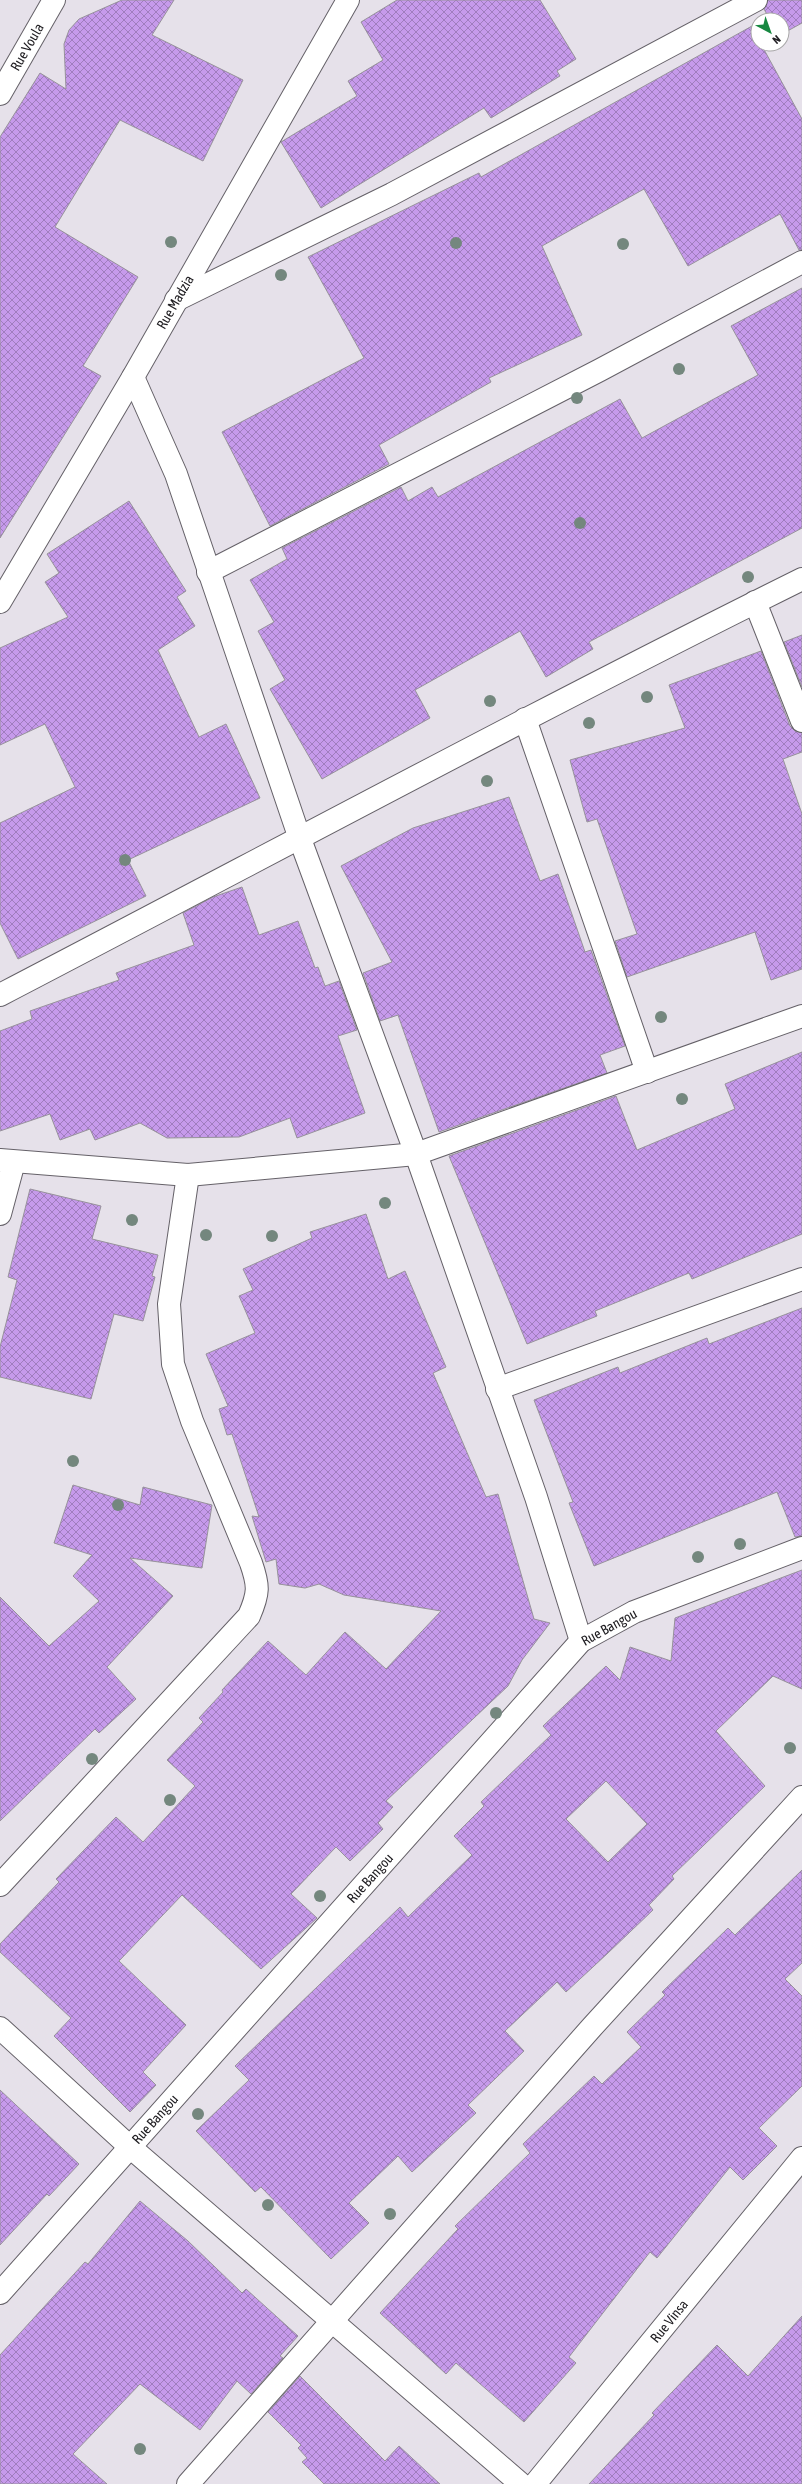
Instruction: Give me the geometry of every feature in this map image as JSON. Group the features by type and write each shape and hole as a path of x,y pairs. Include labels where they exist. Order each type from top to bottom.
{"street":[{"name":"Rue Voula","path":"0,94 54,0"},
{"name":"Rue Madzia","path":"0,602 132,377 348,0"},
{"path":"176,300 392,194 756,0"},
{"path":"208,572 600,370 802,262"},
{"path":"132,377 176,474 208,572 300,839 416,1154 536,1497 581,1641"},
{"path":"0,995 300,839 525,719 802,579"},
{"path":"755,602 802,720"},
{"path":"525,719 647,1072"},
{"path":"0,1214 7,1161 188,1175 416,1154 802,1016"},
{"path":"0,1885 248,1616 257,1598 258,1583 192,1421 173,1364 169,1304 188,1175"},
{"path":"497,1389 802,1279"},
{"name":"Rue Bangou","path":"0,2293 581,1641 634,1612 802,1548"},
{"path":"188,2484 330,2320 802,1797"},
{"path":"0,2028 130,2147 521,2484"},
{"name":"Rue Vinsa","path":"536,2484 802,2158"}],"building":[{"path":"122,0 174,0 152,35 243,80 203,161 120,120 55,227 138,277 83,366 101,376 0,538 0,137 40,73 66,89 64,44 69,30 79,19"},
{"path":"397,0 540,0 576,59 557,71 560,76 491,118 484,108 321,208 281,142 357,96 348,81 383,60 361,22"},
{"path":"768,0 802,0 802,23 790,30 790,12 766,12 764,9"},
{"path":"750,27 750,52 765,52 802,119 802,250 799,250 780,214 688,266 644,189 542,246 582,335 489,378 491,382 379,445 389,464 270,526 222,432 364,358 308,257 479,173 481,177"},
{"path":"802,288 802,528 589,642 593,649 546,677 520,631 415,690 430,718 322,779 270,689 285,680 258,631 274,622 250,580 287,559 282,548 401,487 408,501 432,487 438,497 620,399 642,438 758,375 731,326"},
{"path":"129,501 186,591 177,597 195,626 158,650 199,737 226,724 260,798 128,860 146,896 18,959 0,923 0,823 75,787 45,724 0,745 0,648 68,617 45,582 59,573 47,554"},
{"path":"802,635 802,687 784,642"},
{"path":"761,651 790,726 795,731 802,733 802,752 783,759 802,814 802,969 771,980 755,932 627,977 615,941 637,934 597,819 587,822 570,760 685,728 669,685"},
{"path":"509,797 540,881 558,874 585,952 591,950 625,1046 600,1055 607,1073 439,1132 398,1015 380,1021 363,973 392,962 341,866 413,828"},
{"path":"242,887 259,935 298,921 315,968 318,967 325,986 339,981 357,1030 338,1036 365,1113 297,1138 290,1118 239,1137 167,1138 140,1123 95,1140 90,1129 60,1140 50,1114 0,1131 0,1031 32,1019 30,1011 119,980 116,973 194,945 183,913 213,897"},
{"path":"802,1052 802,1234 692,1279 689,1273 595,1311 597,1316 527,1344 449,1156 616,1096 637,1150 735,1109 725,1084"},
{"path":"30,1189 101,1206 92,1239 158,1255 152,1276 155,1277 143,1321 114,1314 91,1399 0,1377 0,1347 17,1280 8,1277"},
{"path":"366,1214 388,1279 405,1271 446,1367 433,1373 486,1497 498,1494 534,1619 550,1623 522,1660 508,1686 386,1801 393,1807 378,1823 383,1829 350,1861 336,1847 291,1894 317,1918 261,1969 182,1895 119,1961 186,2025 143,2072 156,2085 130,2112 54,2036 71,2018 0,1952 0,1944 59,1882 56,1879 116,1817 143,1842 195,1786 167,1760 203,1722 199,1718 223,1692 222,1690 268,1641 306,1675 345,1632 386,1669 441,1611 344,1595 319,1584 305,1588 279,1584 276,1559 266,1562 252,1516 259,1517 232,1434 227,1435 219,1409 228,1406 206,1354 255,1333 239,1296 253,1290 243,1269 312,1238 310,1232"},
{"path":"802,1308 802,1536 795,1537 777,1492 594,1566 569,1503 573,1502 534,1400 618,1367 620,1373 707,1338 709,1344"},
{"path":"73,1485 140,1505 143,1487 212,1505 202,1568 130,1558 173,1596 107,1667 136,1699 99,1733 95,1729 0,1821 0,1597 49,1646 99,1601 73,1576 92,1555 54,1543"},
{"path":"802,1570 802,1689 773,1676 716,1731 765,1786 672,1876 674,1879 649,1905 653,1910 608,1953 566,1992 557,1982 505,2031 524,2051 468,2105 476,2113 412,2172 398,2156 349,2203 369,2223 331,2259 261,2187 255,2192 196,2131 249,2080 235,2066 400,1907 408,1917 472,1855 454,1836 484,1806 481,1802 551,1735 543,1726 606,1666 620,1680 630,1647 671,1661 675,1618","holes":["606,1781 647,1824 608,1862 566,1819"]},
{"path":"802,1870 802,1963 785,1979 802,1996 802,2086 759,2128 777,2146 743,2180 730,2167 657,2258 650,2252 569,2357 576,2363 524,2422 456,2363 446,2374 380,2313 458,2229 455,2226 530,2153 523,2144 594,2076 602,2084 641,2047 627,2032 665,1995 662,1992 728,1928 735,1935"},
{"path":"0,2090 79,2164 49,2196 47,2194 0,2245"},
{"path":"140,2201 188,2241 242,2293 246,2289 298,2336 280,2356 283,2358 251,2394 237,2381 200,2430 140,2384 73,2454 107,2484 0,2484 0,2355 85,2262 88,2264"},
{"path":"802,2316 802,2484 589,2484 654,2415 652,2413 717,2345 748,2376"},
{"path":"300,2376 385,2461 399,2446 440,2484 324,2484 302,2462 307,2458 298,2448 301,2445 268,2412"}]}
